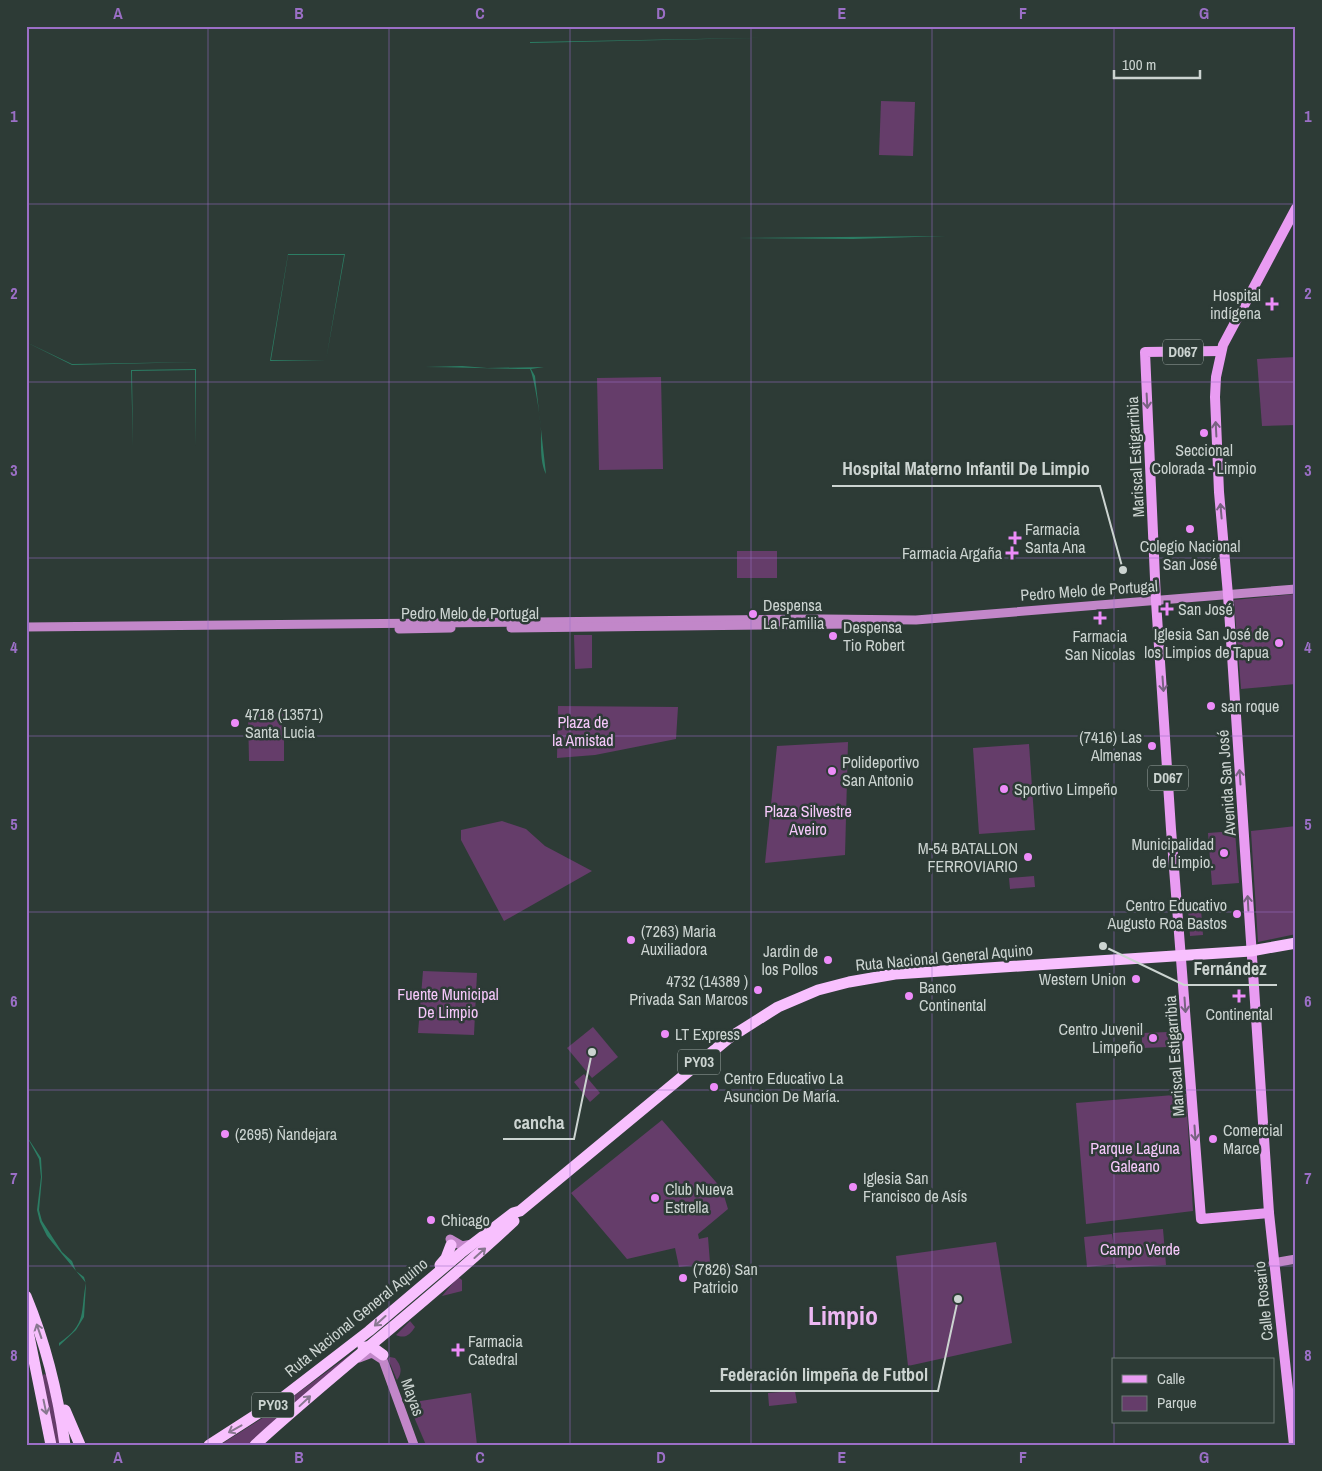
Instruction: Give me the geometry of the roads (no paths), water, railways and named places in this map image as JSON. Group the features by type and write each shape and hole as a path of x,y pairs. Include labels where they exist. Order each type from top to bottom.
{"highway":[{"name":"Ruta Nacional General Aquino","path":"210,1445 271,1406 335,1357 472,1244 514,1213 520,1211 728,1038 778,1007 812,993 849,982 895,974 1251,951 1296,943"},
{"name":"Ruta Nacional General Aquino","path":"255,1445 349,1362 486,1247 518,1217 520,1211"},
{"path":"399,1304 444,1261 451,1242"},
{"path":"26,1296 44,1345 50,1368 57,1398 64,1445"},
{"path":"383,1358 384,1342 402,1318"},
{"path":"26,1321 38,1370 51,1445"},
{"path":"335,1357 357,1348 368,1346 376,1348 383,1358"},
{"path":"57,1398 64,1407 80,1445"}],"main road":[{"name":"D067","path":"1221,351 1236,318 1296,208"},
{"name":"Mariscal Estigarribia","path":"1221,351 1145,352 1156,601 1201,1219 1270,1213"},
{"name":"Avenida San José","path":"1221,351 1215,397 1219,492 1228,595 1270,1213"},
{"name":"Calle Rosario","path":"1270,1213 1273,1263 1294,1445"}],"street":[{"name":"Pedro Melo de Portugal","path":"26,627 609,624 824,626 911,622 914,620 1029,610 1296,589"},
{"name":"Pedro Melo de Portugal","path":"26,632 609,624"},
{"path":"451,1242 462,1246 472,1244"},
{"path":"1273,1263 1296,1259"},
{"path":"402,1318 409,1308 444,1279 453,1260"},
{"path":"349,1362 372,1353 383,1358"},
{"name":"Mayas","path":"383,1358 414,1445"}],"place":[{"name":"Hospital indígena","path":"1272,304"},
{"name":"Seccional Colorada - Limpio","path":"1204,433"},
{"name":"Colegio Nacional San José","path":"1190,529"},
{"name":"Farmacia Santa Ana","path":"1015,538"},
{"name":"Farmacia Argaña","path":"1012,553"},
{"name":"Hospital Materno Infantil De Limpio","path":"1123,570"},
{"name":"San José","path":"1167,609"},
{"name":"Despensa La Familia","path":"753,614"},
{"name":"Farmacia San Nicolas","path":"1100,618"},
{"name":"Despensa Tio Robert","path":"833,636"},
{"name":"Iglesia San José de los Limpios de Tapua","path":"1279,643"},
{"name":"san roque","path":"1211,706"},
{"name":"4718 (13571) Santa Lucia","path":"235,723"},
{"name":"(7416) Las Almenas","path":"1152,746"},
{"name":"Polideportivo San Antonio","path":"832,771"},
{"name":"Sportivo Limpeño","path":"1004,789"},
{"name":"Municipalidad de Limpio.","path":"1224,853"},
{"name":"M-54 BATALLON FERROVIARIO","path":"1028,857"},
{"name":"Centro Educativo Augusto Roa Bastos","path":"1237,914"},
{"name":"(7263) Maria Auxiliadora","path":"631,940"},
{"name":"Fernández","path":"1103,946"},
{"name":"Jardin de los Pollos","path":"828,960"},
{"name":"Western Union","path":"1136,979"},
{"name":"4732 (14389 ) Privada San Marcos","path":"758,990"},
{"name":"Banco Continental","path":"909,996"},
{"name":"Continental","path":"1239,996"},
{"name":"LT Express","path":"665,1034"},
{"name":"Centro Juvenil Limpeño","path":"1153,1038"},
{"name":"cancha","path":"592,1052"},
{"name":"Centro Educativo La Asuncion De María.","path":"714,1087"},
{"name":"(2695) Ñandejara","path":"225,1134"},
{"name":"Comercial Marce","path":"1213,1139"},
{"name":"Iglesia San Francisco de Asís","path":"853,1187"},
{"name":"Club Nueva Estrella","path":"655,1198"},
{"name":"Chicago","path":"431,1220"},
{"name":"(7826) San Patricio","path":"683,1278"},
{"name":"Federación limpeña de Futbol","path":"958,1299"},
{"name":"Farmacia Catedral","path":"458,1350"}],"district":[{"name":"Limpio","path":"843,1316"}],"park label":[{"name":"Plaza de la Amistad","path":"583,731"},
{"name":"Plaza Silvestre Aveiro","path":"808,820"},
{"name":"Fuente Municipal De Limpio","path":"448,1003"},
{"name":"Parque Laguna Galeano","path":"1135,1157"},
{"name":"Campo Verde","path":"1140,1249"}]}
